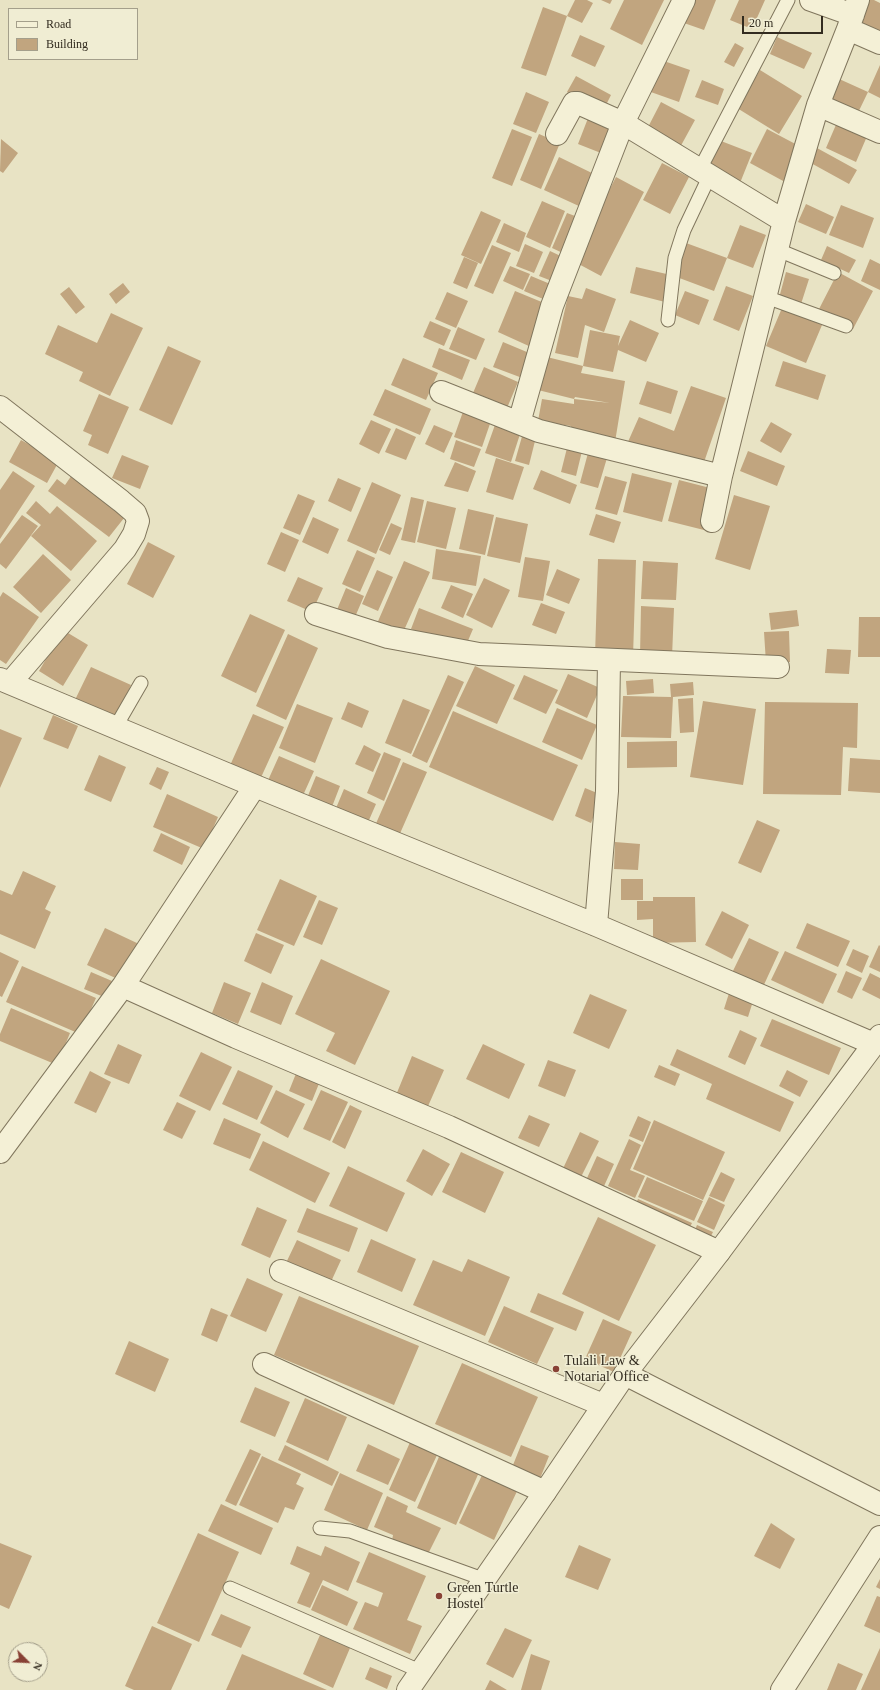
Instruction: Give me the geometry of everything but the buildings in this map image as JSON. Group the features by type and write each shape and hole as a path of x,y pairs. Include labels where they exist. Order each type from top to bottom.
{"street":[{"path":"519,423 552,306 623,123 684,0"},
{"path":"811,0 853,15 880,43"},
{"path":"712,521 721,476 784,221 818,105 853,15"},
{"path":"557,134 575,103 623,123 784,221"},
{"path":"818,105 880,132"},
{"path":"441,392 539,431 721,476"},
{"path":"0,407 136,513 138,521 134,534 125,549 5,681 255,786 877,1040 719,1252 624,1374 545,1492 408,1690"},
{"path":"316,614 388,637 479,654 778,667"},
{"path":"596,925 607,791 609,660"},
{"path":"0,1152 123,986 255,786"},
{"path":"123,986 236,1038 449,1127 719,1252"},
{"path":"281,1271 603,1405"},
{"path":"264,1364 545,1492"},
{"path":"624,1374 880,1504"},
{"path":"782,1690 880,1537"}],"lane":[{"path":"668,320 675,258 705,172 788,0"},
{"path":"778,250 834,273"},
{"path":"766,297 846,326"},
{"path":"115,728 141,683"},
{"path":"320,1528 350,1531 484,1579"},
{"path":"230,1588 420,1671"}],"place":[{"name":"Tulali Law & Notarial Office","path":"556,1369"},
{"name":"Green Turtle Hostel","path":"439,1596"}]}
